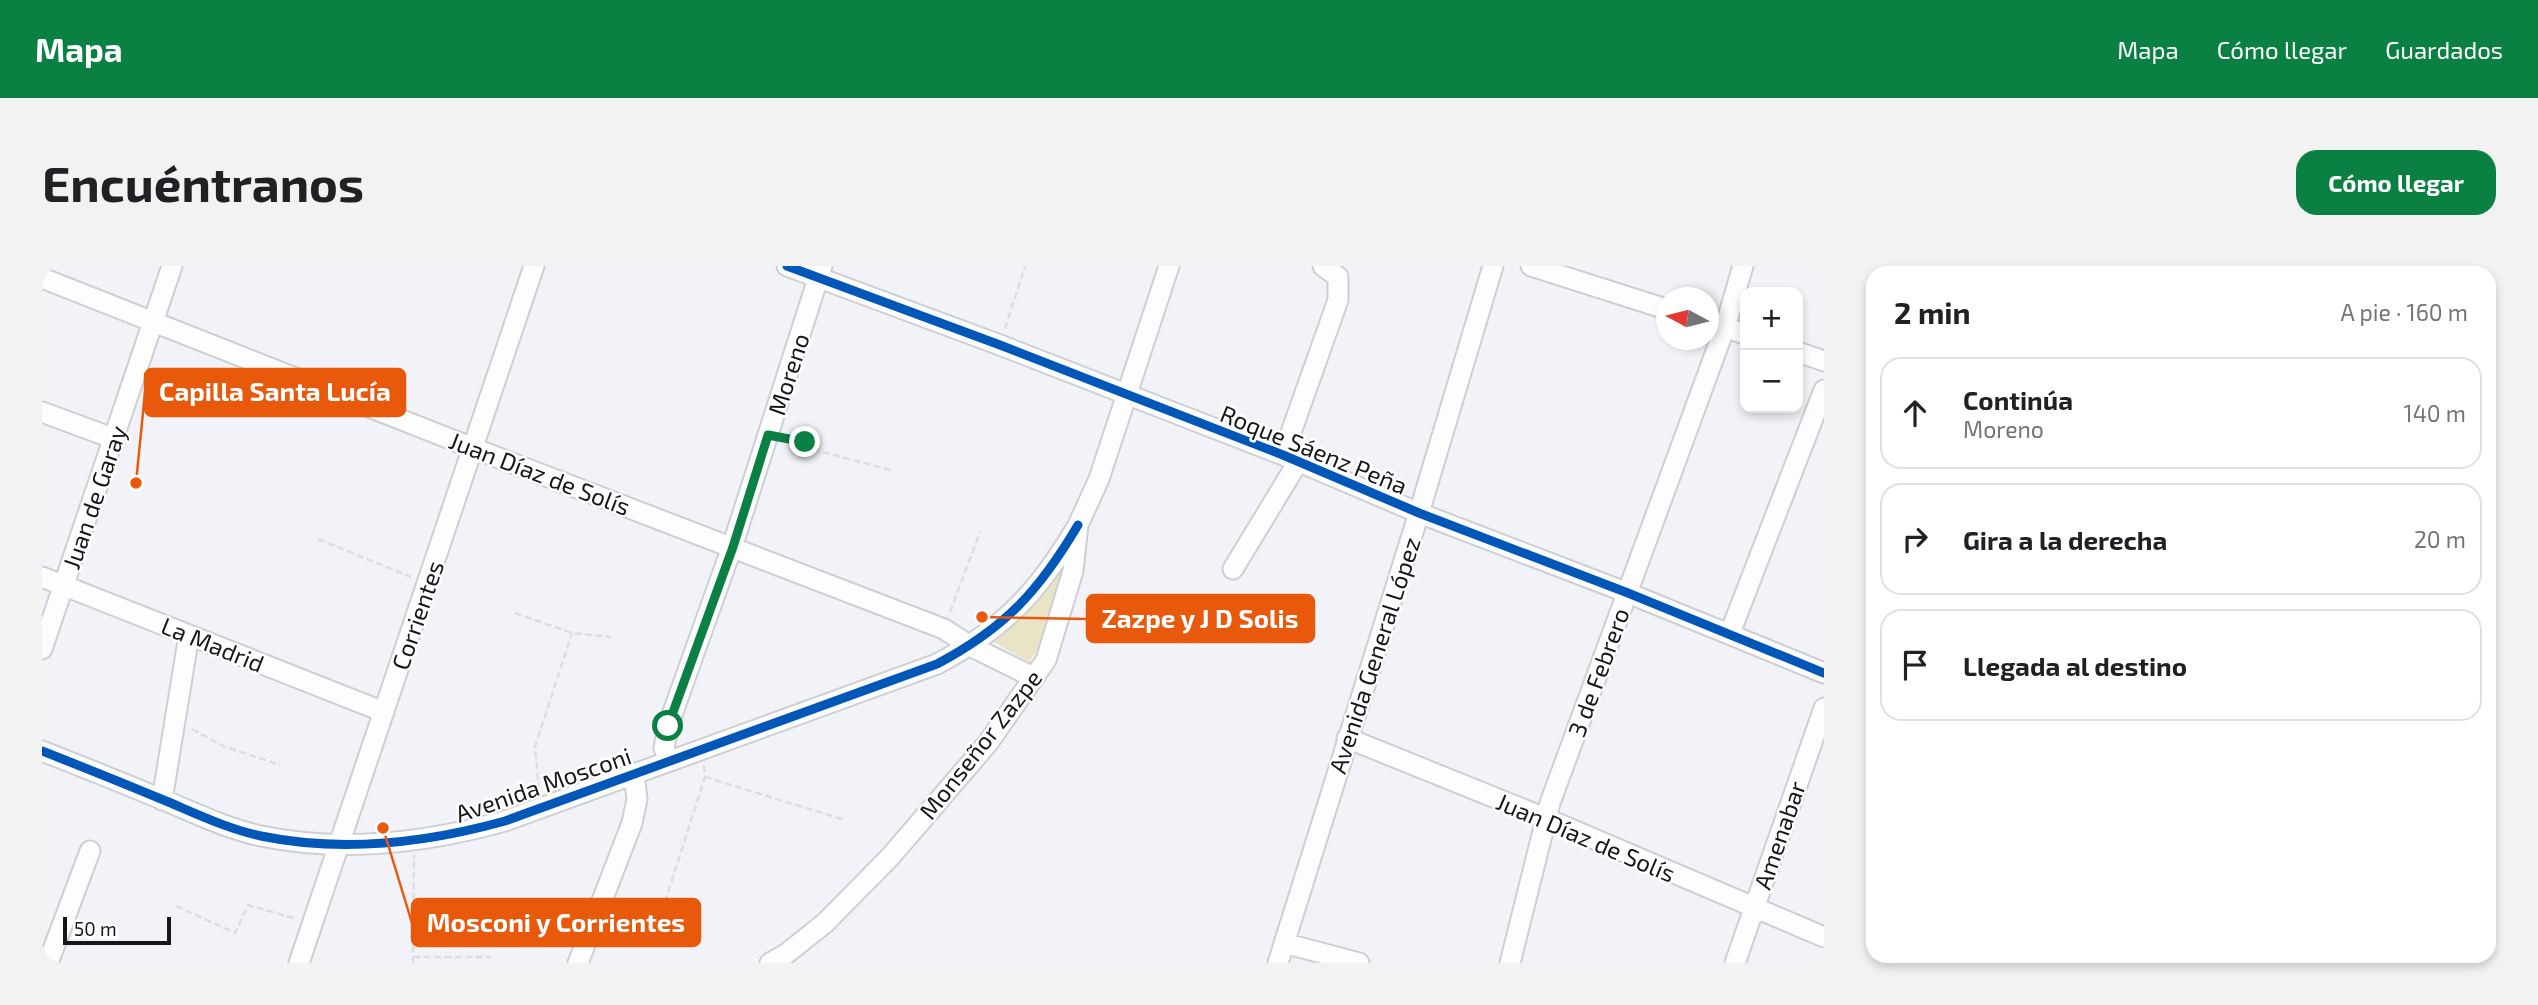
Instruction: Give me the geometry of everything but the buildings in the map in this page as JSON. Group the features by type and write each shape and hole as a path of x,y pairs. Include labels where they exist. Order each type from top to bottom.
{"street":[{"name":"Juan de Garay","path":"42,649 172,266"},
{"name":"Corrientes","path":"299,963 534,266"},
{"name":"Roque Sáenz Peña","path":"787,266 820,272 1291,459 1419,513 1730,633 1824,673"},
{"name":"Monseñor Zazpe","path":"769,963 786,954 825,923 891,856 988,743 1046,660 1073,571 1078,525 1099,479 1169,266"},
{"path":"1233,569 1291,459 1338,300 1338,277 1323,266"},
{"name":"Avenida General López","path":"1278,963 1493,266"},
{"path":"1531,266 1656,306"},
{"name":"3 de Febrero","path":"1719,318 1743,266"},
{"name":"Moreno","path":"668,761 664,748 668,726 733,547 820,272"},
{"name":"Juan Díaz de Solís","path":"42,278 473,448 944,629 970,646 1033,677"},
{"path":"1719,326 1740,332"},
{"name":"3 de Febrero","path":"1510,963 1545,818 1628,593 1708,350"},
{"path":"1803,354 1824,361"},
{"path":"1730,633 1824,390"},
{"path":"42,412 115,439"},
{"name":"Avenida Mosconi","path":"42,751 223,825 262,836 338,844 415,841 457,834 505,821 701,748 907,676 970,646 1031,595 1057,561 1078,525"},
{"name":"La Madrid","path":"42,577 384,712"},
{"path":"162,800 189,635"},
{"name":"Amenabar","path":"1735,963 1818,744 1824,708"},
{"name":"Juan Díaz de Solís","path":"1347,738 1545,818 1824,937"},
{"path":"578,963 632,823 637,799 634,773"},
{"path":"48,963 90,850"},
{"path":"1284,943 1359,963"}],"path":[{"path":"1000,345 1025,266"},
{"path":"768,435 805,442 811,449 891,470"},
{"path":"944,629 980,532"},
{"path":"318,538 428,583"},
{"path":"515,613 572,633 611,637"},
{"path":"541,807 535,747 572,633"},
{"path":"173,720 223,746 280,765"},
{"path":"664,902 705,778 701,748"},
{"path":"705,778 842,819"},
{"path":"413,963 415,841"},
{"path":"176,906 235,933 248,905 313,924"},
{"path":"413,957 491,957"}],"shaded area":[{"path":"1062,569 1049,632 1029,662 994,642 1041,596"}],"cycle path":[{"path":"787,266 1283,455 1419,513 1628,593 1824,673"},
{"path":"42,751 213,821 261,836 353,845 415,840 475,829 505,821 937,664 982,636 1018,606 1049,570 1078,525"}],"place":[{"name":"Capilla Santa Lucía","path":"136,483"},
{"name":"Zazpe y J D Solis","path":"982,617"},
{"name":"Mosconi y Corrientes","path":"383,828"}],"route":[{"path":"668,726 733,547 768,435 805,442"}]}
